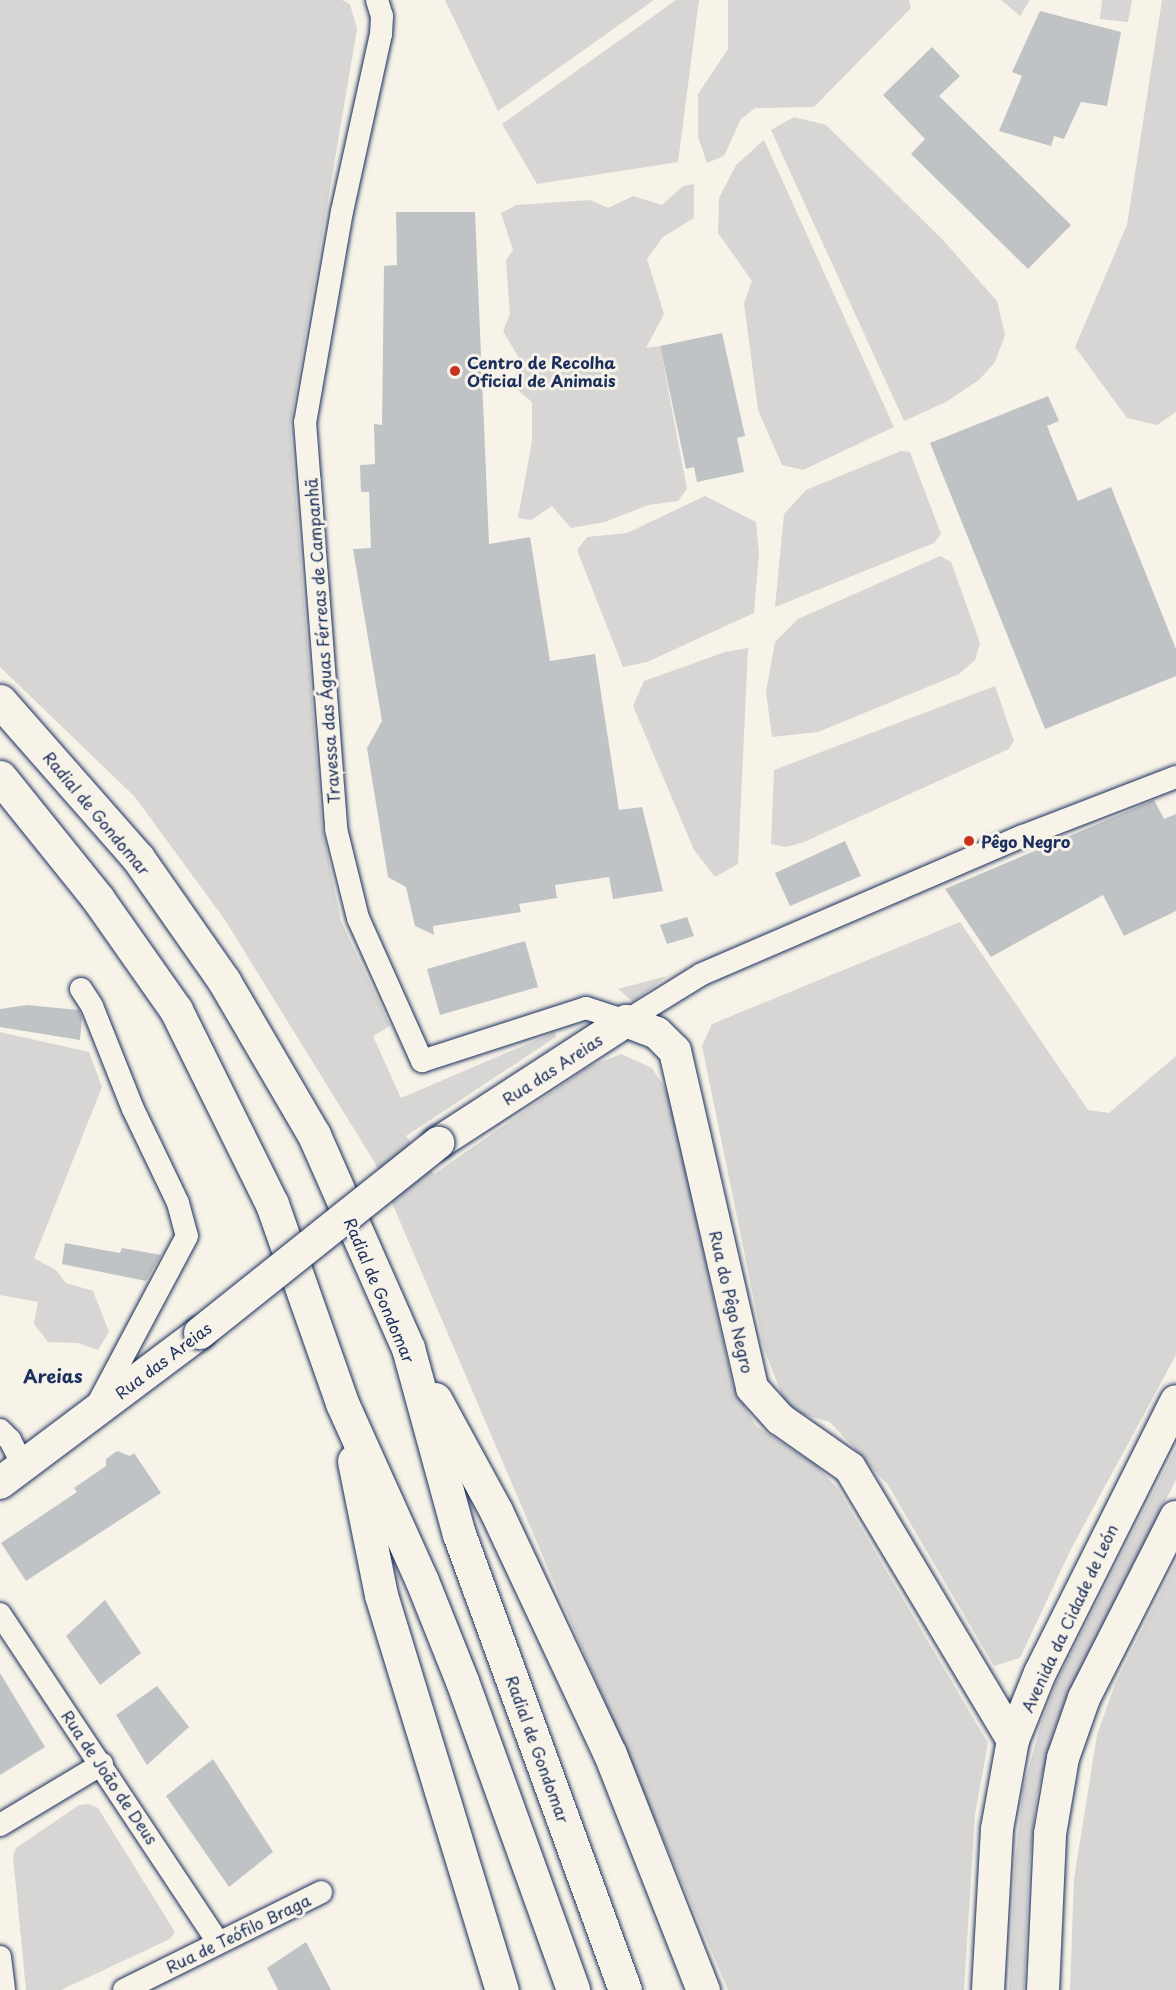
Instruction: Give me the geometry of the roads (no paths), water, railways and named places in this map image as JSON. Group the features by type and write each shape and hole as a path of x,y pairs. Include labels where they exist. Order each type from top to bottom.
{"highway":[{"name":"Radial de Gondomar","path":"0,701 138,858 224,981 314,1135 408,1347 459,1534 625,1990"},
{"path":"0,777 98,899 176,1010 272,1204 342,1403 423,1581 462,1681 573,1990"},
{"path":"408,1347 496,1511 610,1754 703,1990"},
{"path":"342,1403 381,1595 502,1990"}],"street":[{"name":"Travessa das Águas Férreas de Campanhã","path":"377,0 382,16 381,34 342,211 305,422 339,840 358,918 422,1061 586,1008 626,1021"},
{"name":"Rua das Areias","path":"12,1475 200,1333 438,1143 702,974 1023,836 1176,777"},
{"path":"81,989 92,1006 133,1109 178,1203 187,1236 93,1413"},
{"name":"Rua do Pêgo Negro","path":"626,1021 657,1033 675,1051 752,1388 780,1419 850,1468 1013,1740"},
{"name":"Avenida da Cidade de León","path":"988,1990 997,1829 1013,1740 1040,1673 1176,1401"},
{"path":"0,1430 10,1440 12,1475"},
{"path":"1043,1990 1050,1834 1063,1758 1084,1698 1176,1517"},
{"name":"Rua de João de Deus","path":"0,1614 102,1764 218,1942"},
{"path":"0,1825 102,1764"},
{"name":"Rua de Teófilo Braga","path":"124,1990 321,1892"},
{"path":"0,1957 4,1990"}],"place":[{"name":"Centro de Recolha Oficial de Animais","path":"455,371"},
{"name":"Pêgo Negro","path":"969,841"}],"district":[{"name":"Areias","path":"53,1376"}]}
